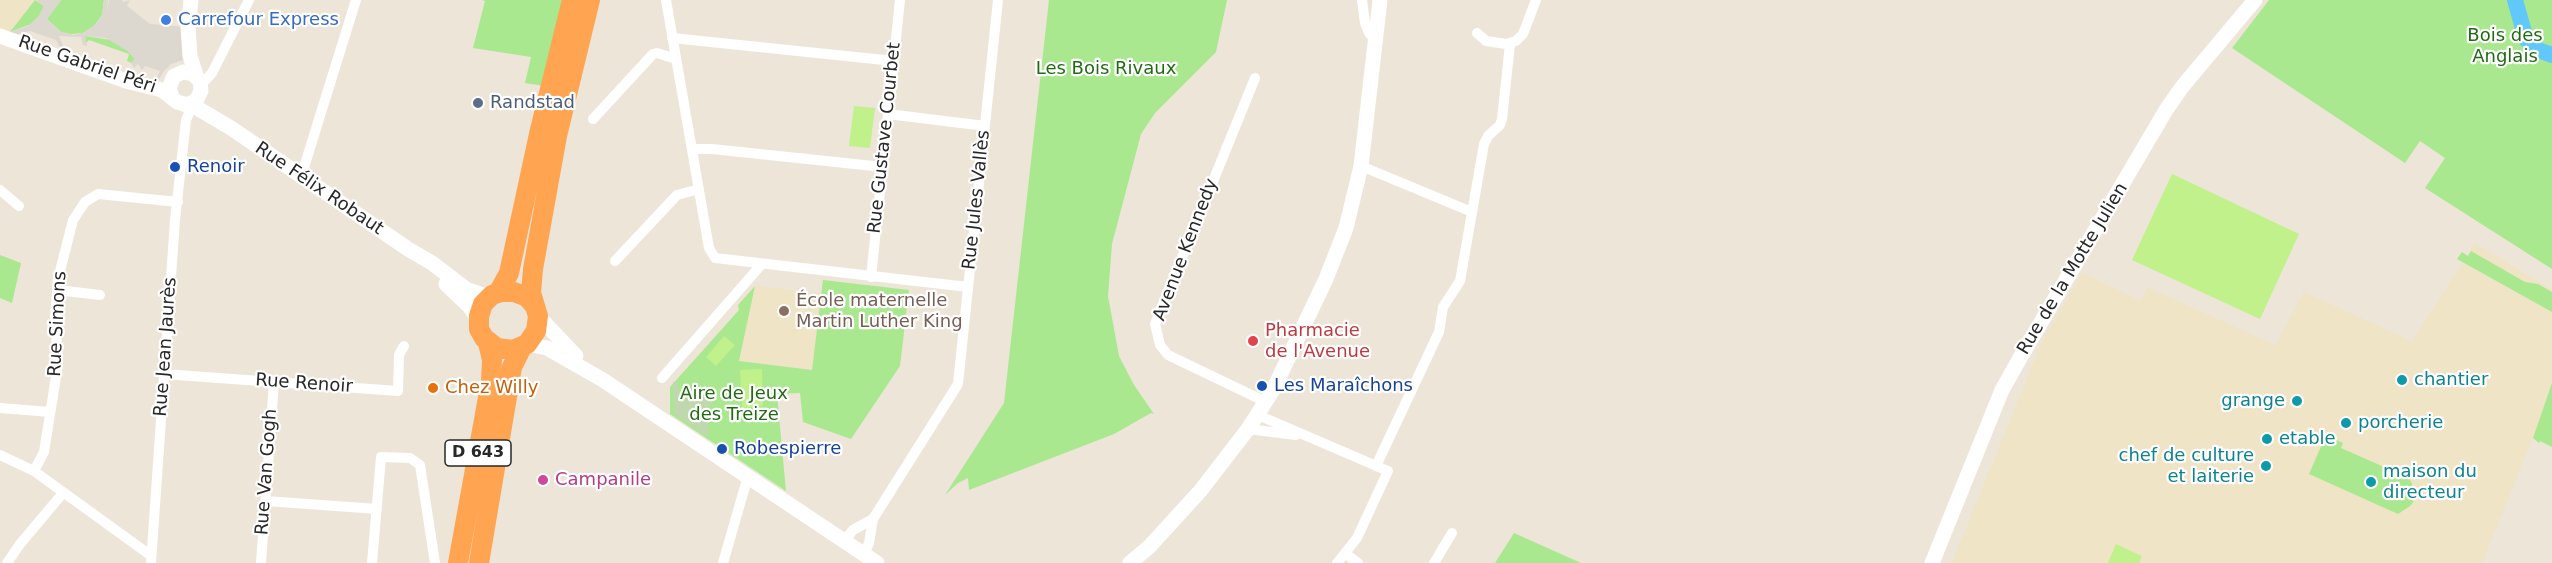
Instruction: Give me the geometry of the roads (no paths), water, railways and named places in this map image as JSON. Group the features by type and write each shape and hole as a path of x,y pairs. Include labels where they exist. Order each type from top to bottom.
{"highway":[{"path":"572,0 539,134 508,278 481,307 478,320 480,332 488,343 506,351 525,346 536,331 531,282 552,165 591,0"},
{"path":"494,295 518,292 535,310"},
{"name":"D 643","path":"458,563 491,381 492,360 488,343"},
{"name":"D 643","path":"479,563 512,367 525,346"}],"street":[{"path":"190,0 190,96"},
{"name":"Rue Jean Jaurès","path":"151,559 163,374 184,131 190,96 212,73 249,0"},
{"path":"301,177 356,0"},
{"path":"666,0 712,255 721,260 968,287"},
{"name":"Rue Gustave Courbet","path":"871,277 900,0"},
{"name":"Rue Jules Vallès","path":"871,559 869,543 873,519 956,389 960,375 998,0"},
{"path":"1362,0 1365,23 1369,33 1375,39"},
{"path":"1130,563 1150,546 1201,490 1248,429 1262,408 1330,270 1346,228 1360,166 1380,0"},
{"path":"1477,33 1486,41 1510,44 1523,34 1536,0"},
{"name":"Rue de la Motte Julien","path":"1932,563 2002,390 2020,358 2166,110 2255,0"},
{"name":"Rue Gabriel Péri","path":"0,36 130,82 190,96"},
{"path":"672,38 894,61"},
{"path":"1377,466 1441,328 1443,307 1460,281 1485,140 1501,122 1510,44"},
{"path":"593,118 653,54 657,52 676,59"},
{"name":"Avenue Kennedy","path":"1256,78 1155,324 1158,339 1168,355 1262,408 1306,436"},
{"name":"Rue Félix Robaut","path":"190,96 208,115 231,128 432,263 466,289 494,295"},
{"name":"Rue Félix Robaut","path":"190,96 209,108 231,128"},
{"path":"888,114 985,126"},
{"path":"184,131 194,119 208,115"},
{"path":"692,149 712,149 883,167"},
{"path":"1360,166 1472,212"},
{"path":"615,261 677,195 699,189"},
{"path":"0,190 19,206"},
{"name":"Rue Simons","path":"34,471 44,452 59,360 55,320 57,290 70,228 87,200 98,194 178,202"},
{"name":"Rue Félix Robaut","path":"408,249 470,307 478,320"},
{"path":"662,378 761,265"},
{"path":"57,290 100,295"},
{"path":"535,310 565,346 603,380"},
{"name":"Rue Renoir","path":"163,374 398,392 399,355 404,346"},
{"path":"525,346 547,348 603,380 871,559"},
{"name":"Rue Van Gogh","path":"261,563 274,382"},
{"path":"0,408 50,412"},
{"path":"1248,429 1306,436 1388,471 1363,527 1346,554 1337,563"},
{"path":"0,455 34,471 151,559"},
{"path":"372,563 381,457 410,458 415,460 422,470 435,563"},
{"path":"723,563 748,476"},
{"path":"7,563 63,493"},
{"path":"266,501 377,509"},
{"name":"Rue Jules Vallès","path":"844,541 850,532 873,519"},
{"path":"1434,563 1452,532"},
{"path":"1346,554 1358,563"}],"waterway":[{"path":"2515,0 2526,39 2538,50 2552,55"}],"place":[{"name":"Carrefour Express","path":"166,20"},
{"name":"Randstad","path":"478,103"},
{"name":"Renoir","path":"175,167"},
{"name":"École maternelle Martin Luther King","path":"784,311"},
{"name":"Pharmacie de l'Avenue","path":"1253,341"},
{"name":"chantier","path":"2402,380"},
{"name":"Les Maraîchons","path":"1262,386"},
{"name":"Chez Willy","path":"433,388"},
{"name":"grange","path":"2297,401"},
{"name":"porcherie","path":"2346,423"},
{"name":"etable","path":"2267,439"},
{"name":"Robespierre","path":"722,449"},
{"name":"chef de culture et laiterie","path":"2266,466"},
{"name":"Campanile","path":"543,480"},
{"name":"maison du directeur","path":"2371,482"}],"park label":[{"name":"Bois des Anglais","path":"2505,46"},
{"name":"Les Bois Rivaux","path":"1106,69"},
{"name":"Aire de Jeux des Treize","path":"734,404"}]}
